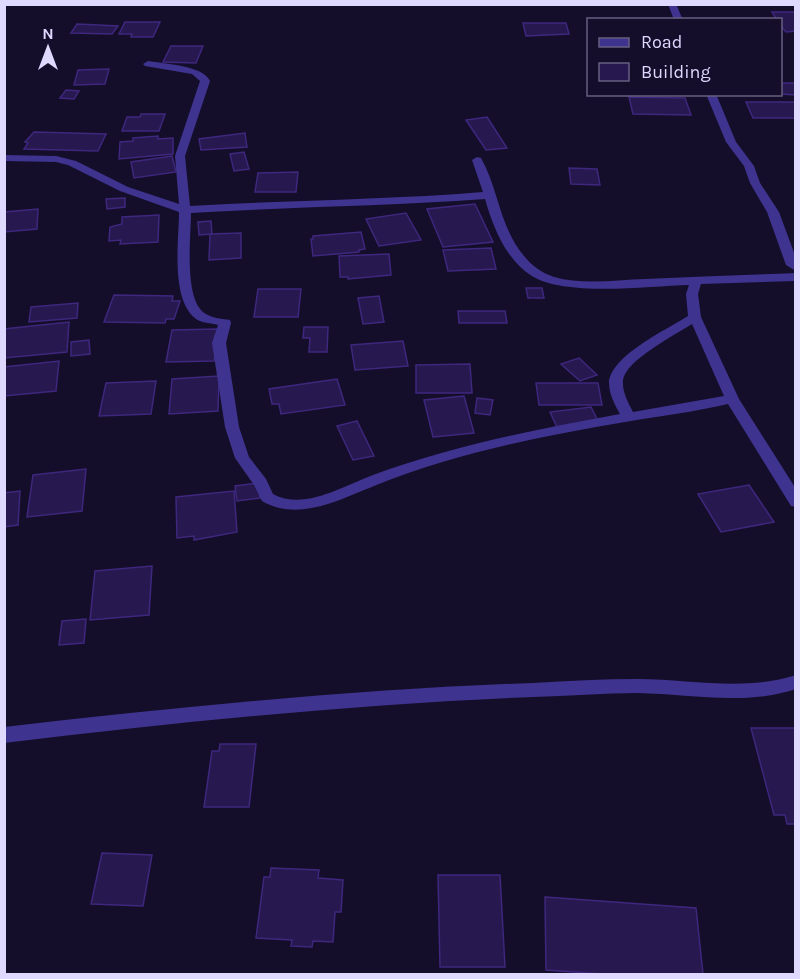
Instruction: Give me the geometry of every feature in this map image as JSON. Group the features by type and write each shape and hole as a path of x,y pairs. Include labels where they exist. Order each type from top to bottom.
{"street":[{"path":"672,4 678,18"},
{"path":"148,64 195,72 203,76 205,81 180,156 180,180 185,210 185,289 191,305 201,318 225,323 219,343 232,427 242,458 261,483 267,497 284,505 331,498 385,476 443,458 522,438 629,417 694,408 732,399"},
{"path":"712,96 731,142 749,166 755,183 773,212 792,266 795,268"},
{"path":"4,158 56,159 72,163 124,189 185,210 301,202 399,202 491,195"},
{"path":"477,160 491,195 497,219 506,237 524,263 543,277 583,284 795,277"},
{"path":"696,280 692,294 695,317 732,399 795,502"},
{"path":"629,417 617,394 617,377 629,361 695,317"},
{"path":"4,735 284,705 481,692 638,686 723,691 784,686 795,682"}],"building":[{"path":"772,12 796,12 796,31 786,32 782,27 782,18 776,18"},
{"path":"125,22 160,22 153,37 131,37 132,34 119,34"},
{"path":"523,23 566,23 569,34 526,36"},
{"path":"77,24 118,26 112,34 71,33"},
{"path":"171,46 203,46 196,63 163,62"},
{"path":"109,69 105,84 74,85 78,70"},
{"path":"782,83 796,83 796,95 782,94"},
{"path":"66,90 79,91 74,99 60,98"},
{"path":"629,97 685,98 691,115 633,114"},
{"path":"746,102 796,102 796,118 753,118"},
{"path":"141,114 165,114 159,131 122,131 127,117 140,117"},
{"path":"487,117 507,148 486,150 466,120"},
{"path":"34,132 106,134 98,151 24,149 28,143 25,142"},
{"path":"245,133 247,147 201,150 199,139"},
{"path":"158,136 158,139 173,138 173,154 119,159 120,142 133,141 133,138"},
{"path":"244,152 249,169 234,171 230,154"},
{"path":"172,156 176,172 134,178 131,162"},
{"path":"569,168 597,169 600,185 571,184"},
{"path":"298,172 296,192 255,192 258,173"},
{"path":"125,198 125,207 107,209 106,199"},
{"path":"475,204 493,242 443,247 427,209"},
{"path":"38,209 37,229 4,232 4,212"},
{"path":"406,213 421,240 379,246 366,219"},
{"path":"159,215 158,242 120,244 121,240 109,241 110,227 122,224 122,217"},
{"path":"211,221 212,234 199,235 198,222"},
{"path":"361,232 365,249 359,252 313,256 311,239 313,236"},
{"path":"241,233 241,258 209,260 210,234"},
{"path":"491,248 496,269 448,271 443,250"},
{"path":"389,254 391,275 348,279 348,277 340,277 339,256"},
{"path":"526,288 542,288 544,298 528,298"},
{"path":"258,289 301,289 298,317 254,317"},
{"path":"114,295 173,296 172,301 180,301 174,319 166,319 165,323 104,322"},
{"path":"379,296 384,322 363,324 358,298"},
{"path":"78,303 77,318 29,322 31,307"},
{"path":"458,311 505,311 507,323 459,323"},
{"path":"69,322 67,352 4,358 4,329"},
{"path":"304,327 328,327 327,352 309,352 310,338 303,338"},
{"path":"218,329 214,361 166,362 172,330"},
{"path":"89,340 90,354 71,356 71,342"},
{"path":"403,341 408,366 355,370 351,345"},
{"path":"579,358 597,375 580,381 561,364"},
{"path":"59,361 56,391 4,396 4,367"},
{"path":"470,364 472,393 416,393 416,365"},
{"path":"219,376 218,411 169,414 172,379"},
{"path":"337,379 345,405 281,414 279,404 272,404 269,389"},
{"path":"156,381 151,414 99,416 106,383"},
{"path":"536,383 598,383 602,405 539,405"},
{"path":"464,396 474,433 433,437 424,400"},
{"path":"477,398 493,400 490,415 475,413"},
{"path":"591,407 599,423 557,427 550,412"},
{"path":"357,421 374,456 353,460 337,426"},
{"path":"86,469 82,511 27,517 33,475"},
{"path":"258,483 260,498 237,501 235,486"},
{"path":"749,485 774,522 721,532 698,494"},
{"path":"20,491 18,525 4,527 4,493"},
{"path":"234,491 237,532 194,540 194,536 177,538 176,497"},
{"path":"152,566 149,615 90,620 95,571"},
{"path":"86,619 84,643 59,645 62,621"},
{"path":"751,728 796,728 796,824 787,824 785,815 774,815"},
{"path":"220,744 256,744 249,807 204,807 212,751 219,751"},
{"path":"102,853 152,855 143,906 91,904"},
{"path":"271,868 319,870 318,878 343,880 341,912 335,912 333,942 313,941 312,947 291,946 292,940 256,938 264,877 270,877"},
{"path":"438,875 500,875 505,967 440,967"},
{"path":"545,897 696,908 703,974 602,974 546,970"}]}
